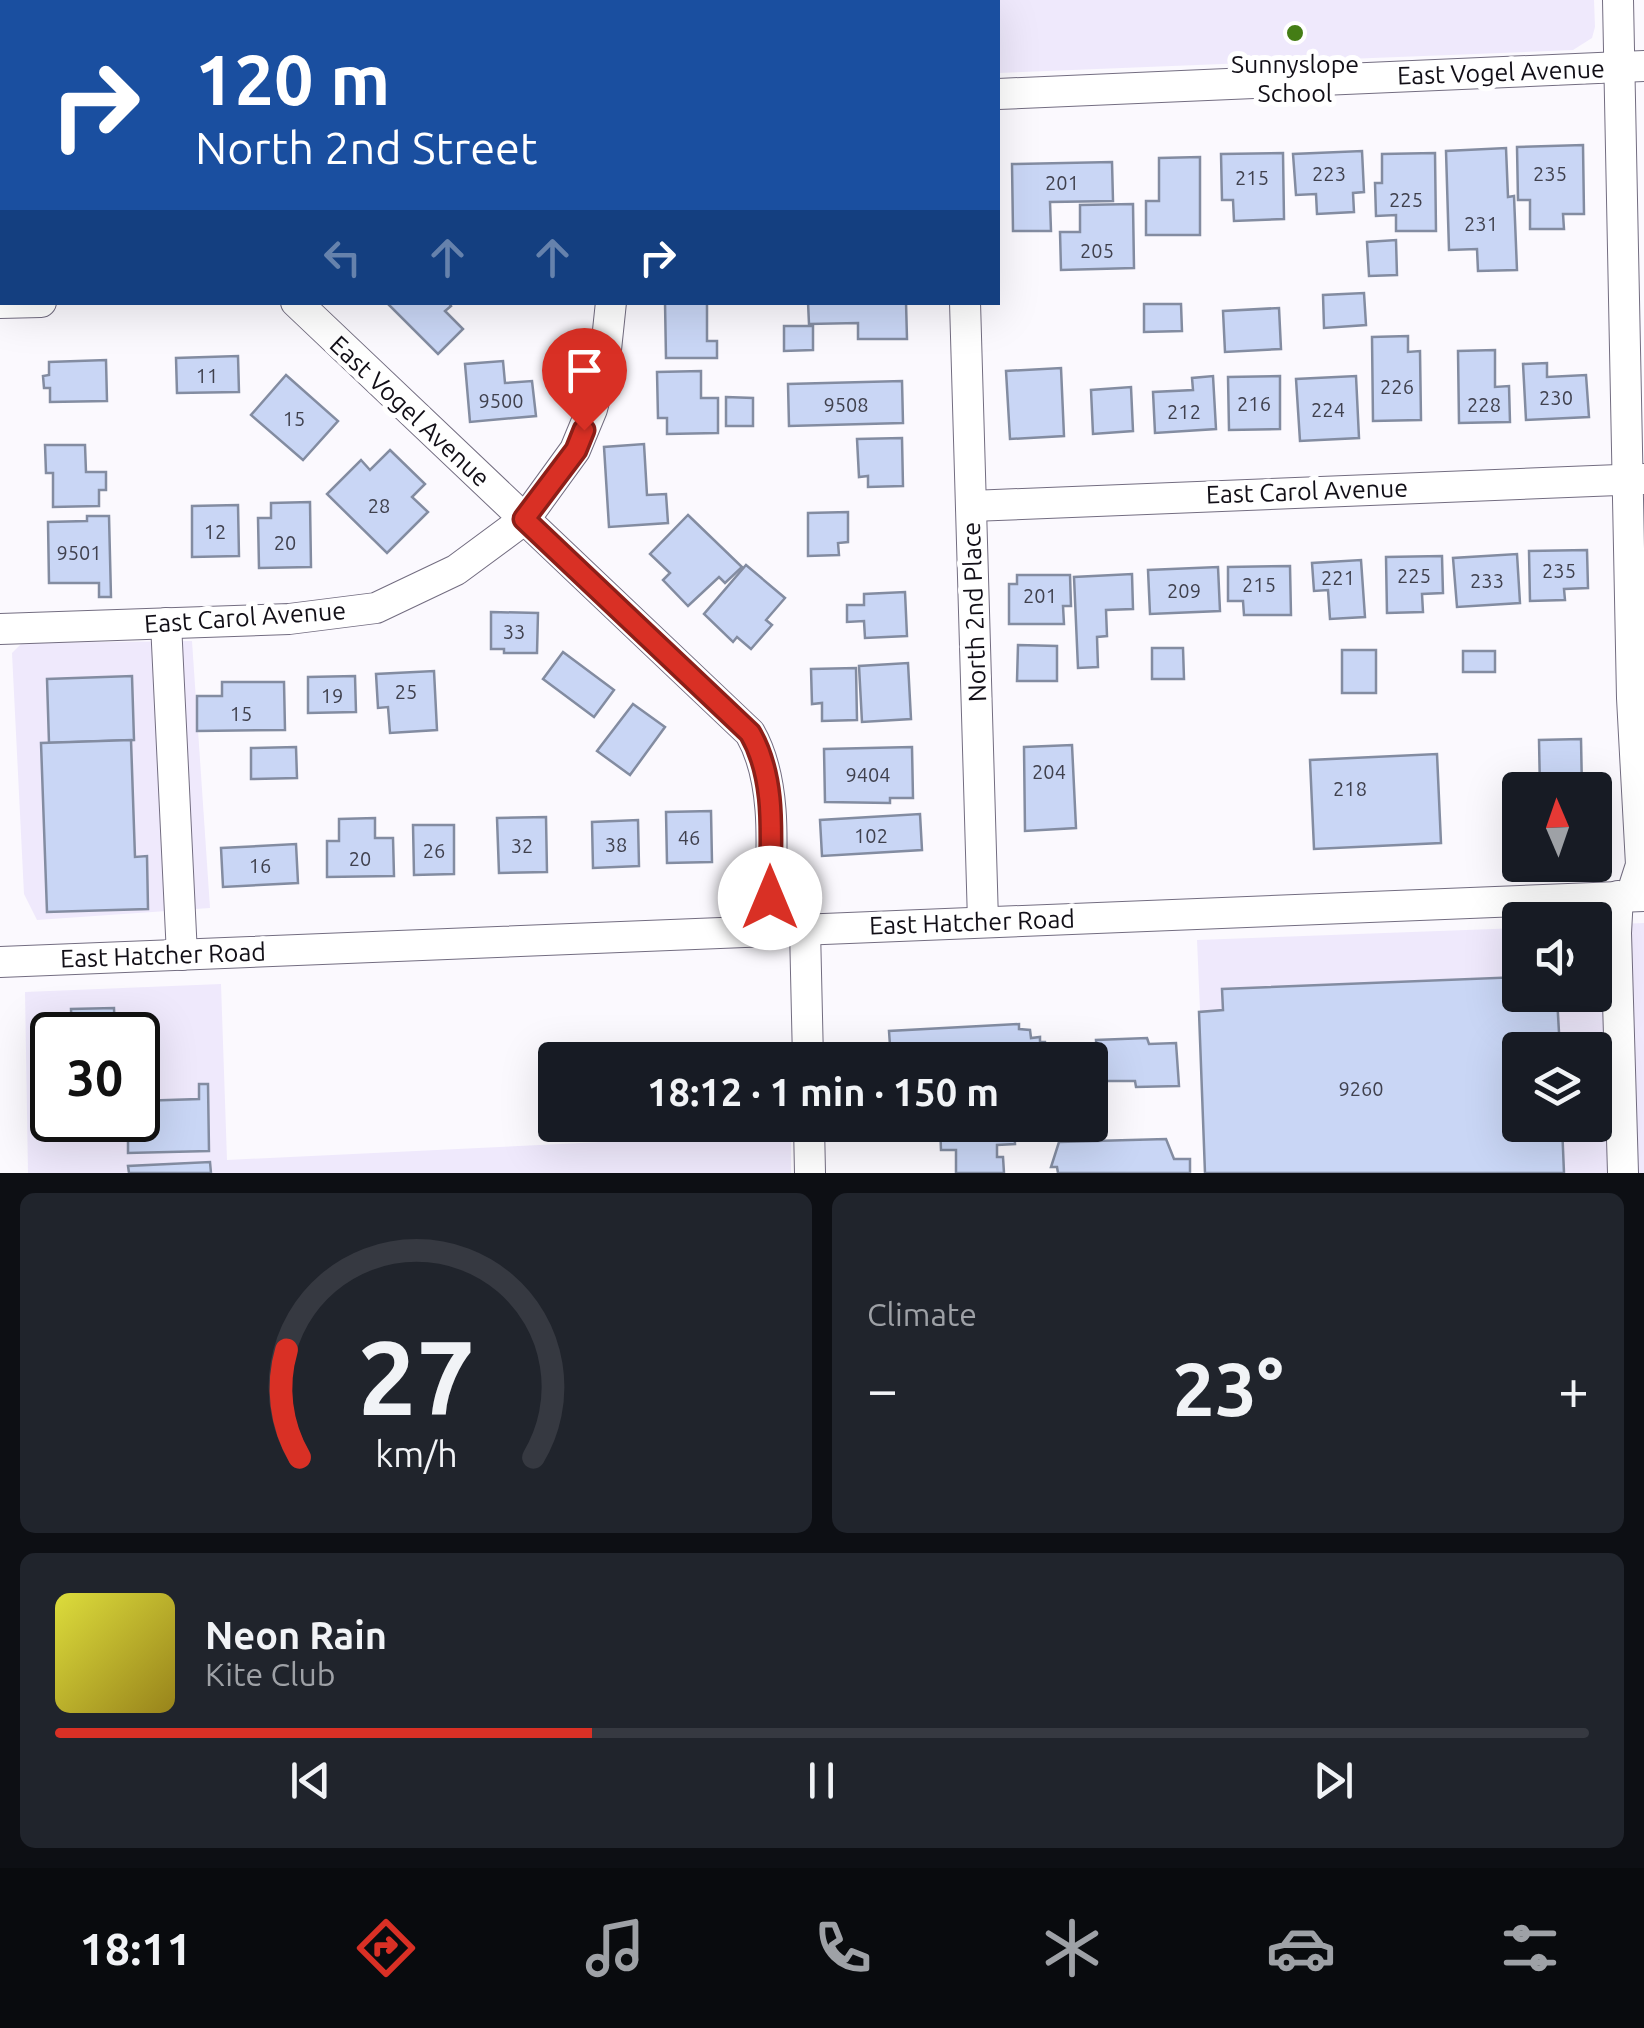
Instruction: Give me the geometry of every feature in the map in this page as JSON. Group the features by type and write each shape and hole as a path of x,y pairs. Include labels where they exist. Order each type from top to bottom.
{"street":[{"path":"1618,0 1632,66 1636,479 1632,698 1641,864 1616,933 1623,1173"},
{"name":"East Vogel Avenue","path":"1000,94 1632,66"},
{"name":"East Vogel Avenue","path":"299,305 750,733 763,755 768,782 770,930"},
{"name":"East Carol Avenue","path":"0,629 289,619 376,608 456,570 524,519 576,450 605,359 611,305"},
{"name":"North 2nd Place","path":"965,305 983,921"},
{"name":"East Carol Avenue","path":"971,506 1636,479"},
{"path":"166,623 182,955"},
{"name":"East Hatcher Road","path":"0,962 1631,896"},
{"path":"804,928 807,1042"},
{"path":"809,1142 810,1173"}],"shaded area":[{"name":"Sunnyslope School","path":"1000,0 1594,0 1592,38 1573,50 1000,73"},
{"path":"192,641 210,908 37,920 24,894 12,653 22,643"},
{"path":"1644,923 1644,1173 1207,1173 1197,940 1502,929 1502,1012 1612,1012 1612,924"},
{"path":"221,984 227,1160 603,1142 791,1142 791,1173 28,1173 25,992"}],"building":[{"path":"1583,145 1584,214 1563,214 1564,229 1530,229 1530,200 1518,200 1517,147"},
{"path":"1506,148 1508,197 1514,196 1517,270 1478,271 1477,249 1449,250 1446,151"},
{"path":"1362,151 1364,192 1353,193 1354,212 1317,214 1316,194 1296,195 1293,154"},
{"path":"1283,153 1284,219 1234,221 1233,200 1222,200 1221,154"},
{"path":"1435,153 1436,231 1396,231 1396,215 1376,216 1375,183 1382,183 1382,154"},
{"path":"1200,157 1200,235 1146,235 1146,201 1159,201 1159,158"},
{"path":"1112,162 1113,201 1050,202 1051,231 1013,231 1012,164"},
{"path":"1133,204 1134,268 1061,270 1060,232 1080,232 1080,205"},
{"path":"1396,240 1397,275 1369,276 1367,242"},
{"path":"1364,293 1366,325 1324,328 1323,295"},
{"path":"1144,304 1181,304 1182,331 1144,332"},
{"path":"389,305 450,305 445,311 463,329 438,354"},
{"path":"665,305 707,305 707,341 717,341 717,358 666,358"},
{"path":"808,305 906,305 907,339 858,339 858,323 809,324"},
{"path":"1279,308 1281,349 1225,352 1223,311"},
{"path":"784,326 813,326 813,350 784,351"},
{"path":"1408,336 1408,352 1420,351 1421,420 1373,421 1372,337"},
{"path":"1495,350 1495,387 1509,386 1510,422 1459,423 1458,351"},
{"path":"238,356 239,392 177,393 176,358"},
{"path":"106,360 107,401 50,402 50,388 44,388 43,376 49,375 49,362"},
{"path":"503,361 505,383 532,381 536,416 470,422 465,364"},
{"path":"1547,363 1547,377 1586,375 1589,417 1526,420 1523,364"},
{"path":"1061,368 1064,436 1010,439 1006,371"},
{"path":"701,371 701,398 718,398 718,433 667,434 667,418 658,418 657,372"},
{"path":"286,375 338,421 303,460 251,415"},
{"path":"1213,376 1216,429 1155,433 1153,392 1193,390 1192,378"},
{"path":"1280,376 1280,429 1229,430 1228,377"},
{"path":"1356,376 1359,438 1300,441 1296,379"},
{"path":"902,381 903,423 789,426 788,384"},
{"path":"1131,387 1133,431 1093,434 1091,390"},
{"path":"726,397 753,398 753,426 726,426"},
{"path":"902,438 903,486 868,487 868,476 859,477 857,439"},
{"path":"644,444 647,495 666,494 668,523 609,527 604,447"},
{"path":"45,445 85,445 86,472 106,472 106,490 99,490 99,506 53,507 53,473 46,473"},
{"path":"390,450 425,484 412,497 428,512 387,553 327,494 361,460 370,470"},
{"path":"310,502 311,567 259,568 258,518 271,518 271,503"},
{"path":"238,505 239,556 192,557 192,506"},
{"path":"848,512 848,542 838,543 839,555 808,556 808,513"},
{"path":"688,515 742,567 725,583 719,577 688,606 663,580 670,573 650,554"},
{"path":"87,516 109,516 111,597 99,597 99,583 49,583 48,522 87,521"},
{"path":"1587,550 1588,588 1564,589 1565,600 1530,601 1529,551"},
{"path":"1517,554 1520,603 1457,607 1453,558"},
{"path":"1442,556 1443,593 1422,594 1423,612 1387,613 1386,557"},
{"path":"1361,560 1365,617 1330,619 1328,590 1314,591 1312,563"},
{"path":"746,565 785,598 766,620 772,625 751,649 737,637 733,642 704,614"},
{"path":"1290,566 1291,615 1244,615 1243,601 1228,601 1228,567"},
{"path":"1218,567 1220,611 1150,614 1148,570"},
{"path":"1132,574 1133,609 1106,610 1107,636 1097,637 1098,667 1078,668 1074,577"},
{"path":"1017,575 1070,575 1071,606 1063,606 1064,624 1009,624 1009,584 1017,584"},
{"path":"905,592 907,636 865,638 864,621 847,622 847,605 864,605 864,594"},
{"path":"491,612 538,613 537,653 491,649"},
{"path":"1018,645 1057,646 1057,681 1017,681"},
{"path":"1152,648 1183,648 1184,679 1152,679"},
{"path":"1342,650 1376,650 1376,693 1342,693"},
{"path":"1463,651 1495,651 1495,672 1463,672"},
{"path":"563,652 614,690 594,717 543,679"},
{"path":"908,663 911,719 862,722 859,666"},
{"path":"856,668 857,720 822,721 822,703 812,704 811,669"},
{"path":"434,671 437,730 390,733 388,707 378,708 376,674"},
{"path":"132,676 134,740 49,743 47,679"},
{"path":"355,676 356,712 308,713 308,677"},
{"path":"222,682 284,682 285,730 197,731 197,696 222,696"},
{"path":"633,704 665,727 630,775 597,751"},
{"path":"1581,739 1582,772 1540,772 1539,740"},
{"path":"131,740 135,857 147,856 148,909 47,912 41,743"},
{"path":"1072,745 1076,828 1025,831 1024,747"},
{"path":"296,747 297,778 251,779 251,748"},
{"path":"912,747 913,798 890,798 890,803 825,802 824,749"},
{"path":"1437,754 1441,843 1314,849 1310,760"},
{"path":"711,811 712,862 667,863 666,812"},
{"path":"920,814 922,850 822,856 820,820"},
{"path":"546,817 547,872 499,873 497,818"},
{"path":"375,818 375,838 393,838 394,876 327,877 327,841 339,841 339,819"},
{"path":"638,820 639,866 593,868 592,822"},
{"path":"413,825 454,825 454,874 414,875"},
{"path":"296,844 298,883 223,887 221,848"},
{"path":"1502,978 1502,1012 1558,1012 1559,1032 1502,1032 1502,1142 1563,1142 1564,1173 1205,1173 1199,1012 1223,1010 1222,989"},
{"path":"114,1008 114,1012 71,1012"},
{"path":"1019,1024 1019,1029 1030,1030 1031,1038 1040,1037 1040,1042 890,1042 889,1031"},
{"path":"1147,1038 1149,1044 1176,1043 1179,1086 1136,1087 1135,1081 1108,1081 1108,1042 1096,1040"},
{"path":"199,1084 208,1084 209,1151 128,1153 128,1142 160,1142 160,1100 199,1099"},
{"path":"1166,1139 1174,1159 1190,1159 1190,1173 1058,1173 1057,1167 1051,1167 1059,1142"},
{"path":"941,1142 1015,1142 997,1145 1004,1173 956,1173 956,1150 941,1150"},
{"path":"210,1162 211,1173 129,1173 128,1166"}],"place":[{"name":"Sunnyslope School","path":"1295,33"}],"route":[{"path":"584,430 576,450 524,519 750,733 763,755 768,782 770,898"}]}
